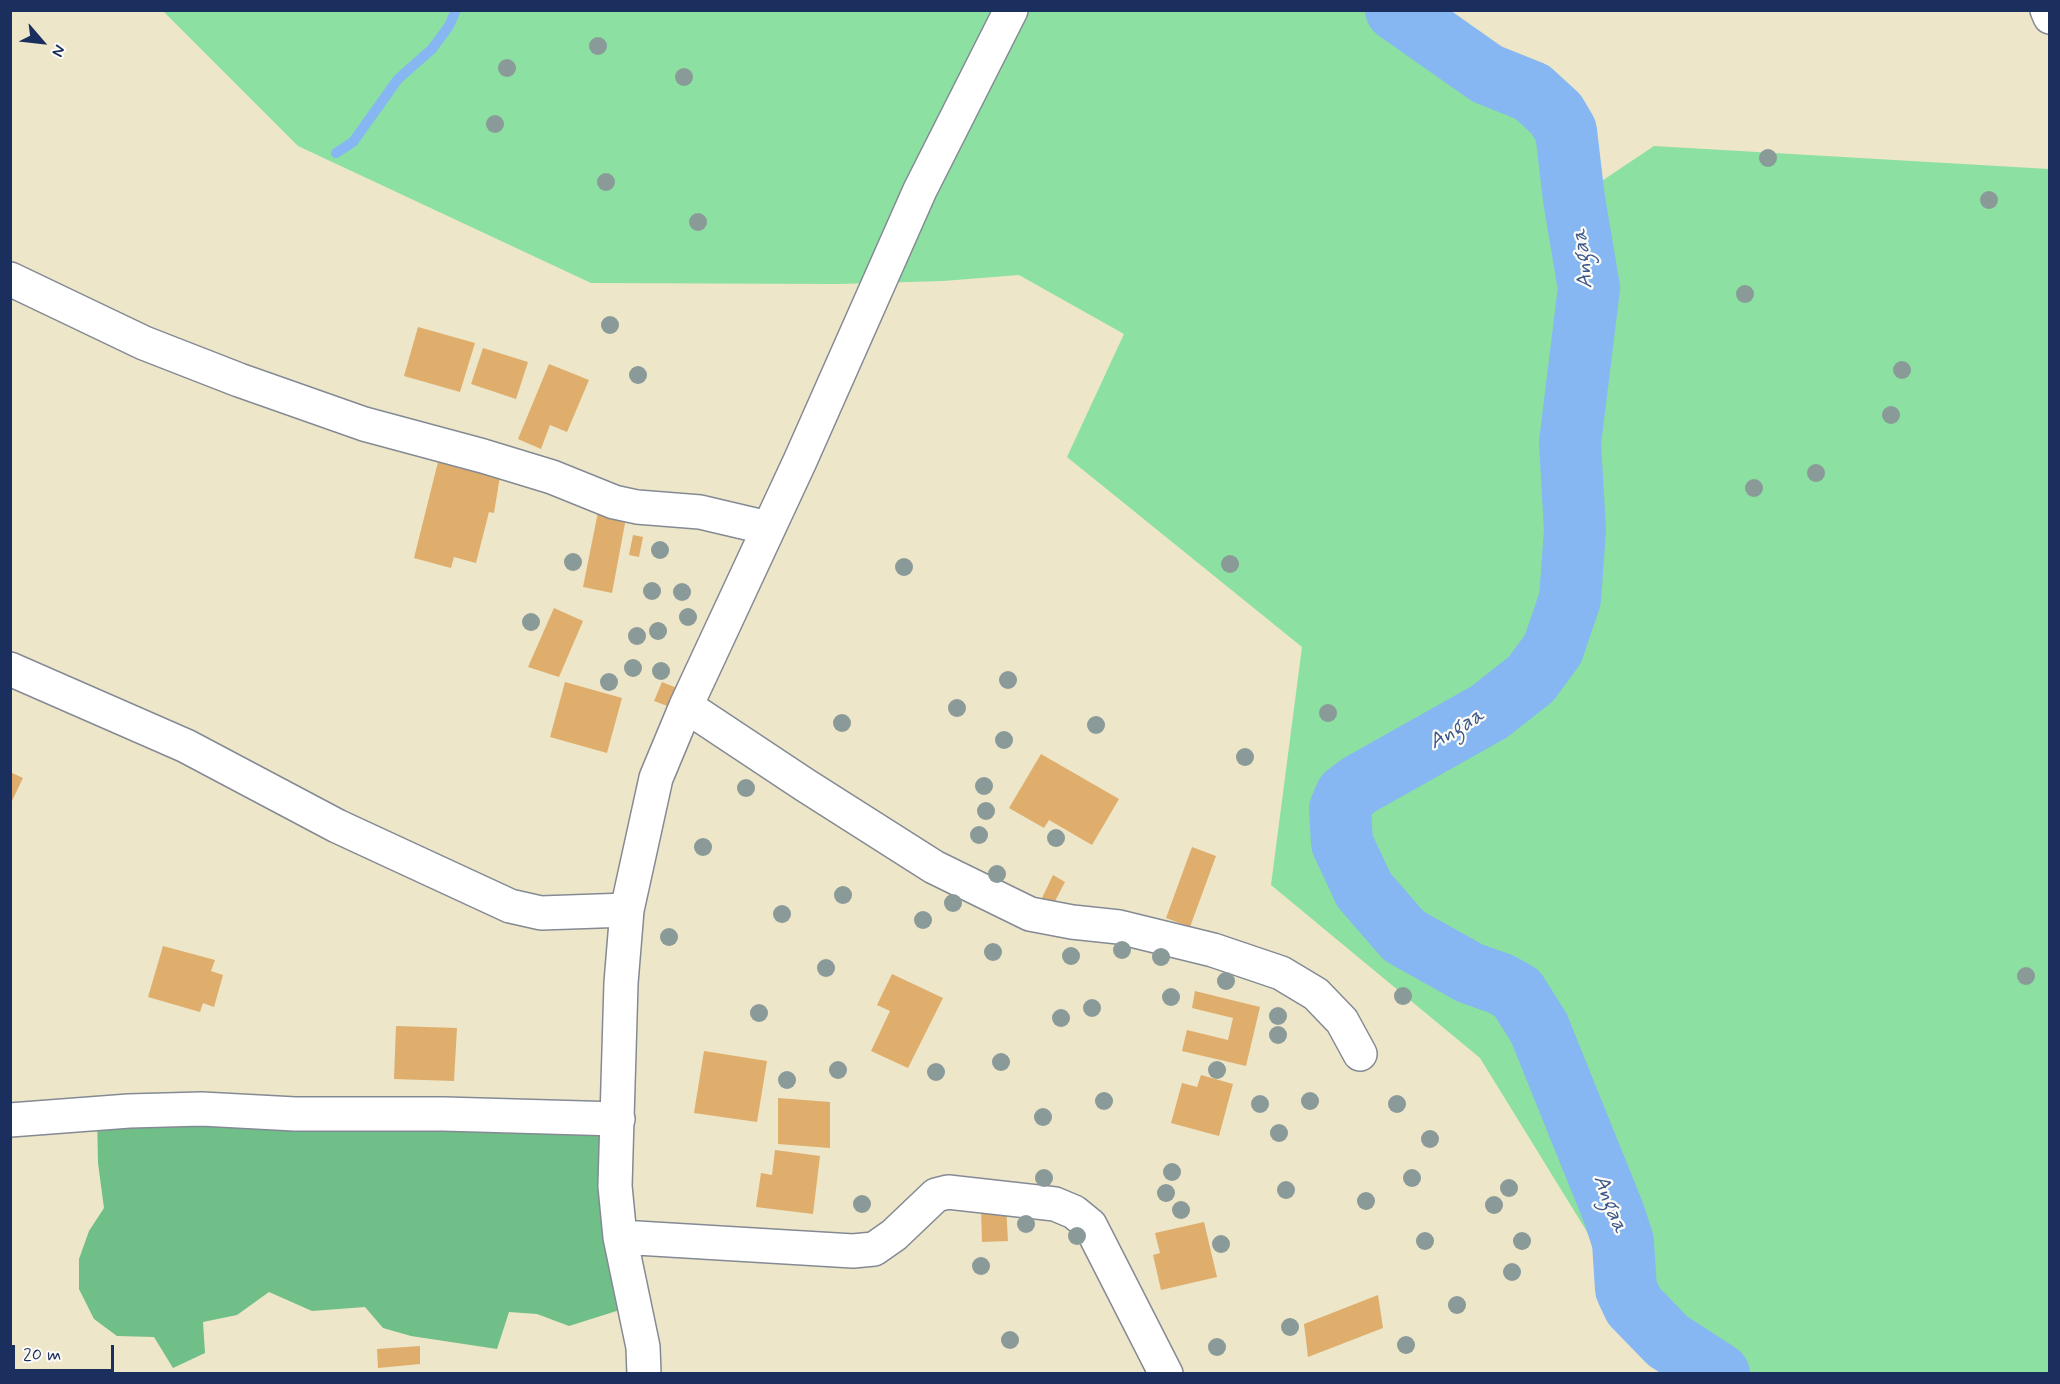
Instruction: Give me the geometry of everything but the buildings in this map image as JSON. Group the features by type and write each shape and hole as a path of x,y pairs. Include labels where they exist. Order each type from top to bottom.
{"street":[{"path":"644,1374 643,1347 620,1237 615,1186 621,983 627,910 656,777 920,190 1011,10"},
{"path":"2047,10 2049,17"},
{"path":"10,279 144,343 239,380 364,424 552,477 626,505 700,512 768,528"},
{"path":"10,669 186,746 337,826 510,906 541,913 627,910"},
{"path":"686,706 934,867 1030,914 1072,922 1119,927 1213,950 1281,973 1316,994 1336,1014 1359,1054"},
{"path":"10,1120 129,1111 202,1109 295,1114 444,1114 618,1119"},
{"path":"620,1237 853,1251 874,1249 894,1235 936,1194 948,1192 1055,1204 1074,1212 1090,1225 1166,1374"}],"green space":[{"path":"163,11 1396,11 1487,74 1532,92 1556,114 1566,131 1575,199 1654,146 2049,169 2049,1373 1674,1373 1480,1058 1271,885 1302,647 1067,457 1124,334 1019,275 943,281 839,284 591,283 298,146"},
{"path":"610,1111 626,1308 569,1326 537,1314 509,1312 497,1349 411,1336 383,1328 365,1307 312,1311 269,1292 237,1315 203,1322 205,1353 173,1368 154,1337 117,1336 94,1319 79,1289 79,1259 89,1231 104,1208 98,1163 97,1114"}],"waterway":[{"path":"336,153 353,142 398,79 432,49 449,26 456,10"},
{"name":"Angaa","path":"1396,10 1487,74 1532,92 1556,114 1566,131 1574,199 1589,288 1570,443 1575,530 1570,599 1553,649 1531,679 1489,712 1359,785 1346,795 1340,809 1342,843 1364,890 1404,936 1470,973 1501,984 1517,993 1539,1028 1614,1214 1623,1242 1626,1289 1634,1306 1668,1341 1719,1374"}]}
